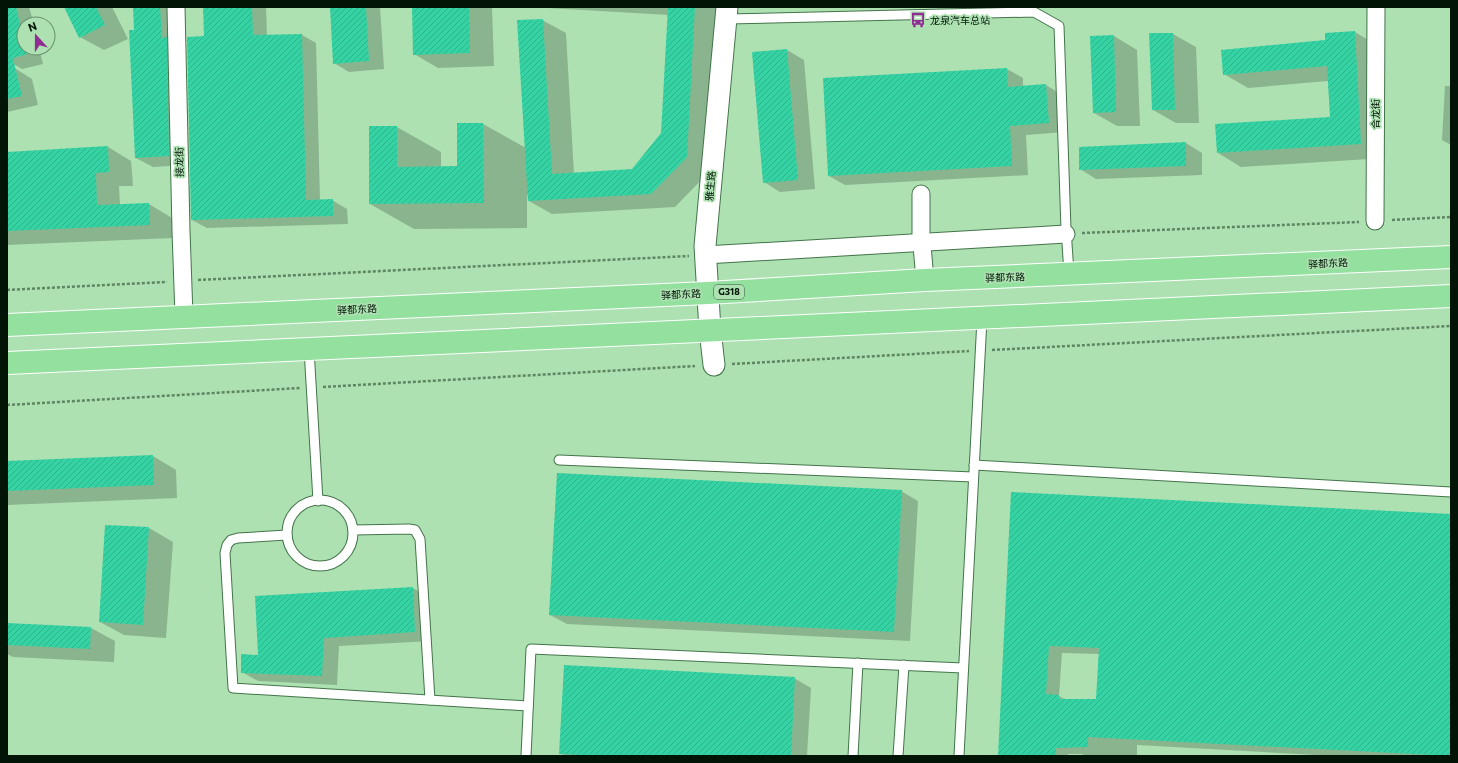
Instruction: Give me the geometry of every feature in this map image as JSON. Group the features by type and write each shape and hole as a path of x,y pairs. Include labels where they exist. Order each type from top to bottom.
{"highway":[{"name":"驿都东路","path":"7,325 708,293 925,280 1069,275 1451,257"},
{"path":"7,363 710,330 982,319 1451,296"}],"street":[{"name":"接龙街","path":"176,7 180,232 184,316"},
{"name":"合龙街","path":"1375,221 1376,7"},
{"name":"雅生路","path":"714,365 704,246 726,13"},
{"path":"921,194 922,242 925,280"},
{"path":"705,255 1066,234"}],"lane":[{"path":"726,13 1034,12 1059,26 1066,234 1069,275"},
{"path":"959,756 982,319"},
{"path":"309,349 318,501"},
{"path":"559,460 973,477"},
{"path":"974,465 1451,492"},
{"path":"324,500 335,504 344,510 350,519 353,530 352,542 348,552 340,560 330,565 320,567 309,565 299,560 292,552 287,542 288,521 294,512 302,505 312,501 324,500"},
{"path":"353,530 409,529 415,530 420,539 430,700"},
{"path":"287,535 238,538 231,540 226,545 225,553 233,688 528,706"},
{"path":"526,756 531,649 963,668"},
{"path":"853,756 858,663"},
{"path":"898,756 904,665"}],"path":[{"path":"1066,234 1451,217"},
{"path":"7,290 705,255"}],"building":[{"path":"7,7 16,7 18,16 16,16 16,56 20,56 13,58 22,96 7,99"},
{"path":"64,7 96,7 105,25 79,38"},
{"path":"133,7 160,7 162,38 167,37 169,156 135,158 129,30 134,30"},
{"path":"203,7 252,7 253,35 302,34 306,200 333,199 333,216 191,220 187,37 204,36"},
{"path":"330,7 366,7 369,61 333,64"},
{"path":"412,7 469,7 470,53 413,55"},
{"path":"668,7 695,7 687,157 651,194 528,201 517,20 543,19 552,174 632,169 661,133"},
{"path":"1355,31 1361,144 1217,153 1215,124 1330,117 1327,66 1223,75 1221,50 1325,40 1325,33"},
{"path":"1149,33 1173,33 1175,110 1152,110"},
{"path":"1114,35 1116,112 1093,113 1090,36"},
{"path":"787,49 798,180 763,183 752,52"},
{"path":"1007,68 1008,87 1046,84 1049,123 1010,126 1012,166 828,176 823,78"},
{"path":"457,123 483,123 484,203 369,204 369,126 397,126 397,167 457,166"},
{"path":"1186,142 1186,166 1079,170 1079,147"},
{"path":"108,146 109,172 96,173 97,205 149,203 150,225 7,231 7,152"},
{"path":"153,455 154,485 7,491 7,461"},
{"path":"557,473 902,490 894,632 549,615"},
{"path":"1011,492 1451,514 1451,756 1088,737 1088,747 1056,748 1056,756 998,756","holes":["1049,646 1099,648 1096,699 1059,699 1059,695 1046,694"]},
{"path":"105,525 149,527 143,625 99,622"},
{"path":"413,587 415,632 324,638 322,676 241,673 241,654 258,655 255,596"},
{"path":"7,623 91,627 90,649 7,645"},
{"path":"564,665 795,677 791,756 604,756 559,754"}],"place":[{"name":"龙泉汽车总站","path":"918,20"}]}
